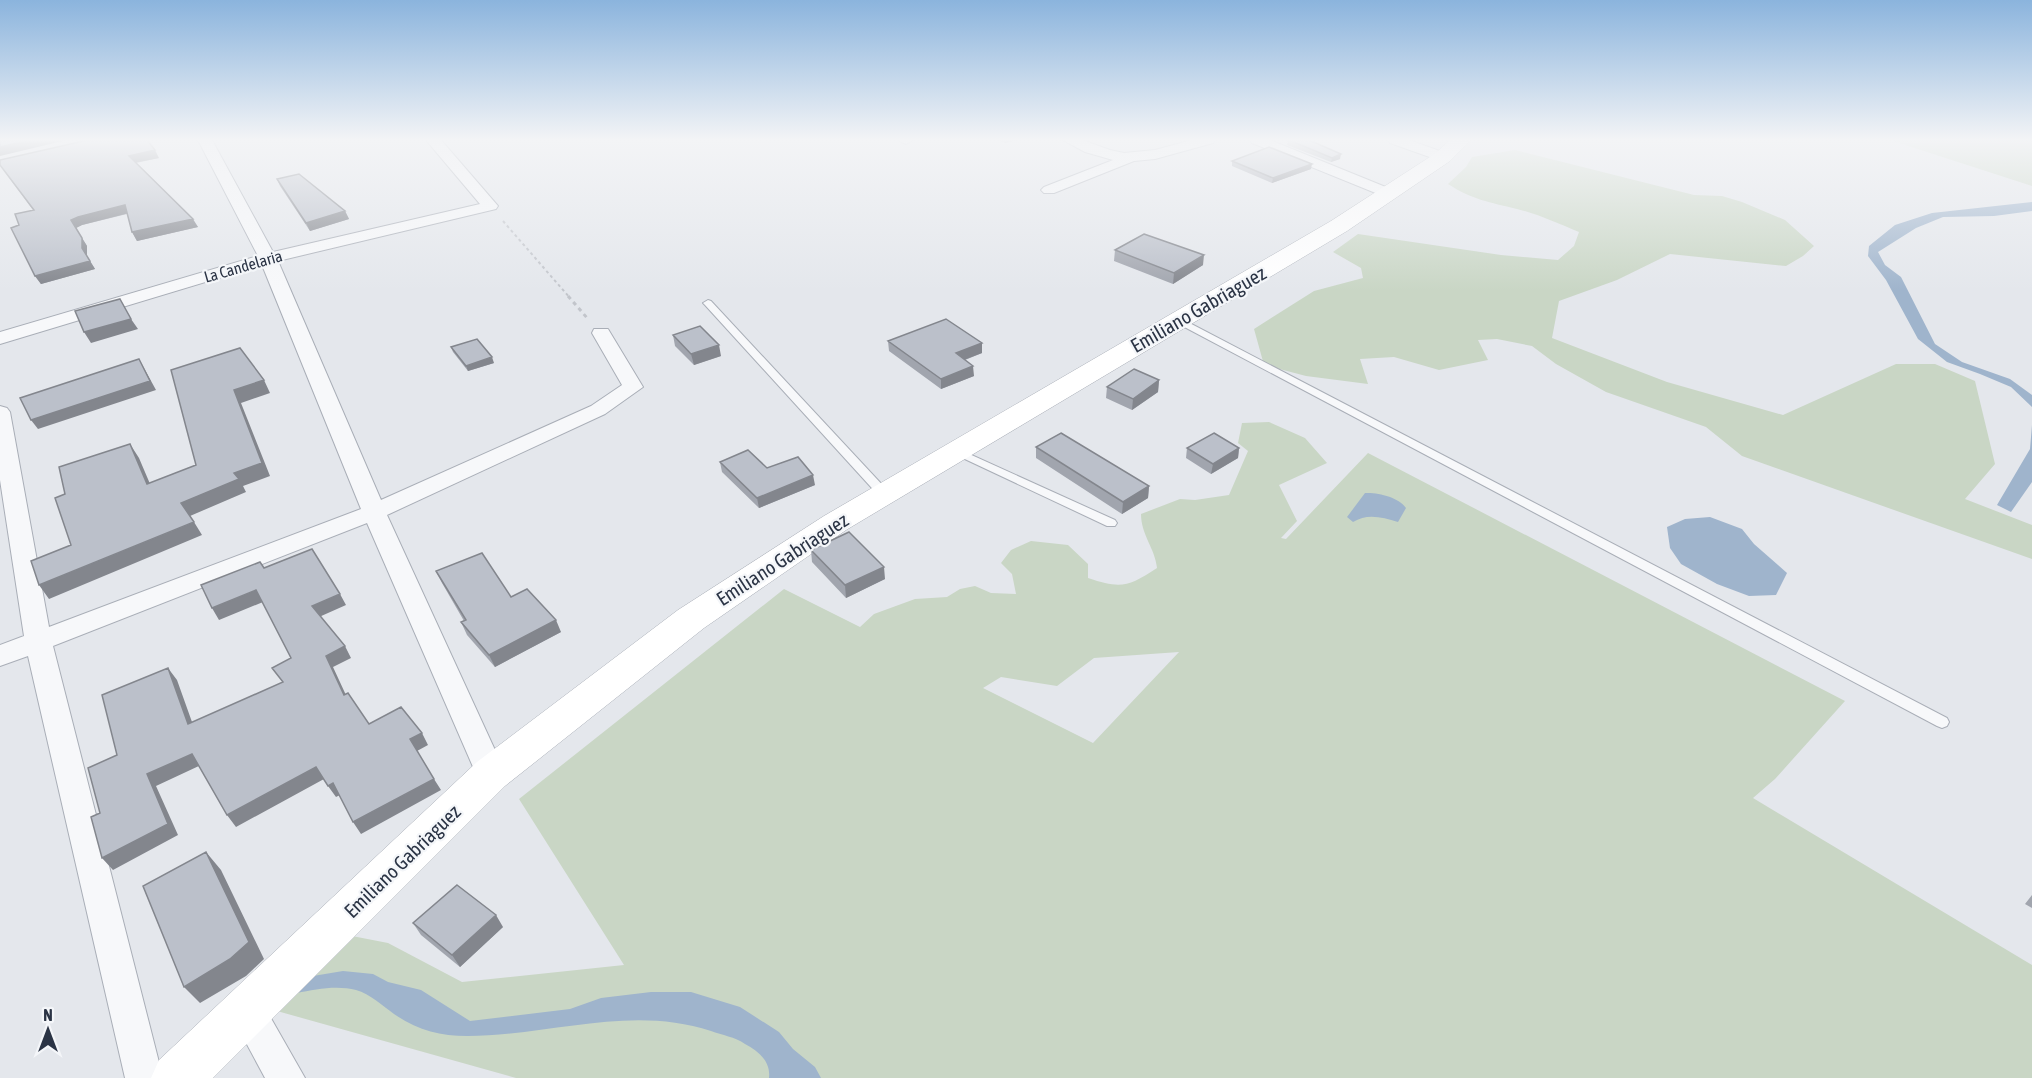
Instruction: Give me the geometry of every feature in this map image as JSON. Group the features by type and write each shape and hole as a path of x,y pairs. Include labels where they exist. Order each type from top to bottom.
{"main road":[{"name":"Emiliano Gabriaguez","path":"177,1078 491,774 691,619 835,523 1339,226 1392,190"}],"street":[{"path":"231,190 267,258 374,512 491,774"},
{"path":"476,190 490,206"},
{"path":"1381,190 1388,193"},
{"name":"La Candelaria","path":"0,338 267,258 490,206"},
{"path":"0,656 374,512 598,410 633,387 601,333"},
{"path":"0,412 38,641 144,1078"},
{"path":"247,1011 286,1078"}],"lane":[{"path":"708,303 884,494"},
{"path":"1178,320 1942,722"},
{"path":"956,451 1111,523"}],"path":[{"path":"490,206 601,333"}],"green space":[{"path":"1460,190 1675,190 1694,195 1722,196 1785,220 1814,246 1786,266 1670,254 1617,280 1559,301 1552,338 1667,382 1783,415 1896,364 1935,364 1975,381 1995,464 1965,499 2032,525 2032,559 1742,456 1706,427 1606,392 1556,364 1532,346 1497,339 1478,340 1488,360 1439,370 1394,357 1360,359 1368,384 1306,376 1264,365 1254,329 1314,291 1363,278 1361,268 1333,252 1358,234 1501,255 1558,260 1574,246 1579,232 1533,214 1473,197"},
{"path":"1269,422 1305,438 1327,463 1279,485 1297,521 1281,538 1286,539 1368,453 1845,701 1775,779 1753,798 2032,965 2032,1078 516,1078 277,1011 352,936 388,943 462,982 624,965 519,799 784,589 860,627 874,614 915,599 947,597 960,589 975,586 991,593 1016,594 1012,574 1001,563 1011,550 1031,541 1068,545 1088,564 1088,578 1117,585 1139,579 1157,568 1143,528 1141,514 1180,499 1195,500 1229,495 1248,451 1238,443 1242,423","holes":["1179,652 1093,743 983,688 1001,677 1057,686 1094,658"]}],"water":[{"path":"2032,202 2032,211 1994,216 1943,217 1916,228 1878,252 1885,265 1901,277 1935,344 1962,362 2010,379 2032,395 2032,407 2011,387 1947,362 1918,339 1886,280 1868,256 1869,246 1895,225 1932,213"},
{"path":"2032,425 2032,482 2011,512 1997,505 2030,449"},
{"path":"1365,493 1387,496 1403,504 1406,508 1398,522 1380,517 1369,517 1353,522 1347,517"},
{"path":"1710,517 1742,529 1754,544 1787,573 1776,595 1749,596 1717,584 1681,564 1670,548 1667,527 1685,519"},
{"path":"343,971 373,974 388,982 421,990 470,1021 570,1009 601,998 651,992 691,992 740,1007 779,1032 793,1049 815,1067 821,1078 769,1078 766,1062 750,1047 728,1036 681,1023 650,1020 620,1021 498,1035 457,1036 429,1031 411,1024 371,997 356,990 334,988 297,993 313,976"}],"building":[{"path":"19,190 164,190 193,219 132,232 125,205 78,217 71,220 82,238 82,248 90,261 35,276 11,228 19,225 15,214 34,210"},
{"path":"284,190 319,190 345,211 306,223"},
{"path":"1144,234 1204,255 1174,273 1115,250"},
{"path":"120,299 131,319 84,332 75,311"},
{"path":"946,319 982,343 956,353 973,366 941,379 888,341"},
{"path":"700,326 719,345 691,354 673,335"},
{"path":"477,339 492,357 466,366 451,347"},
{"path":"240,348 264,380 234,390 262,463 234,473 239,479 181,503 194,522 39,585 31,561 71,545 55,498 65,494 59,467 130,444 147,484 196,465 171,370"},
{"path":"139,359 150,381 31,420 20,398"},
{"path":"1134,369 1159,380 1133,399 1107,387"},
{"path":"1061,433 1149,486 1123,502 1036,447"},
{"path":"1214,433 1239,448 1213,464 1187,448"},
{"path":"748,450 767,468 798,457 813,475 757,498 720,462"},
{"path":"849,532 884,567 845,585 811,550"},
{"path":"312,549 340,594 312,606 345,646 326,656 344,695 348,693 369,724 401,707 422,733 410,739 434,779 353,822 333,783 328,786 316,767 227,815 192,754 147,774 168,824 102,858 91,817 100,813 88,768 117,755 102,695 168,668 188,724 283,682 272,668 291,658 256,590 212,608 201,585 260,562 264,568"},
{"path":"482,553 511,597 527,589 556,620 489,655 461,622 466,620 436,571"},
{"path":"206,852 249,942 230,959 184,987 143,886"},
{"path":"457,885 496,915 452,955 413,923"}]}
